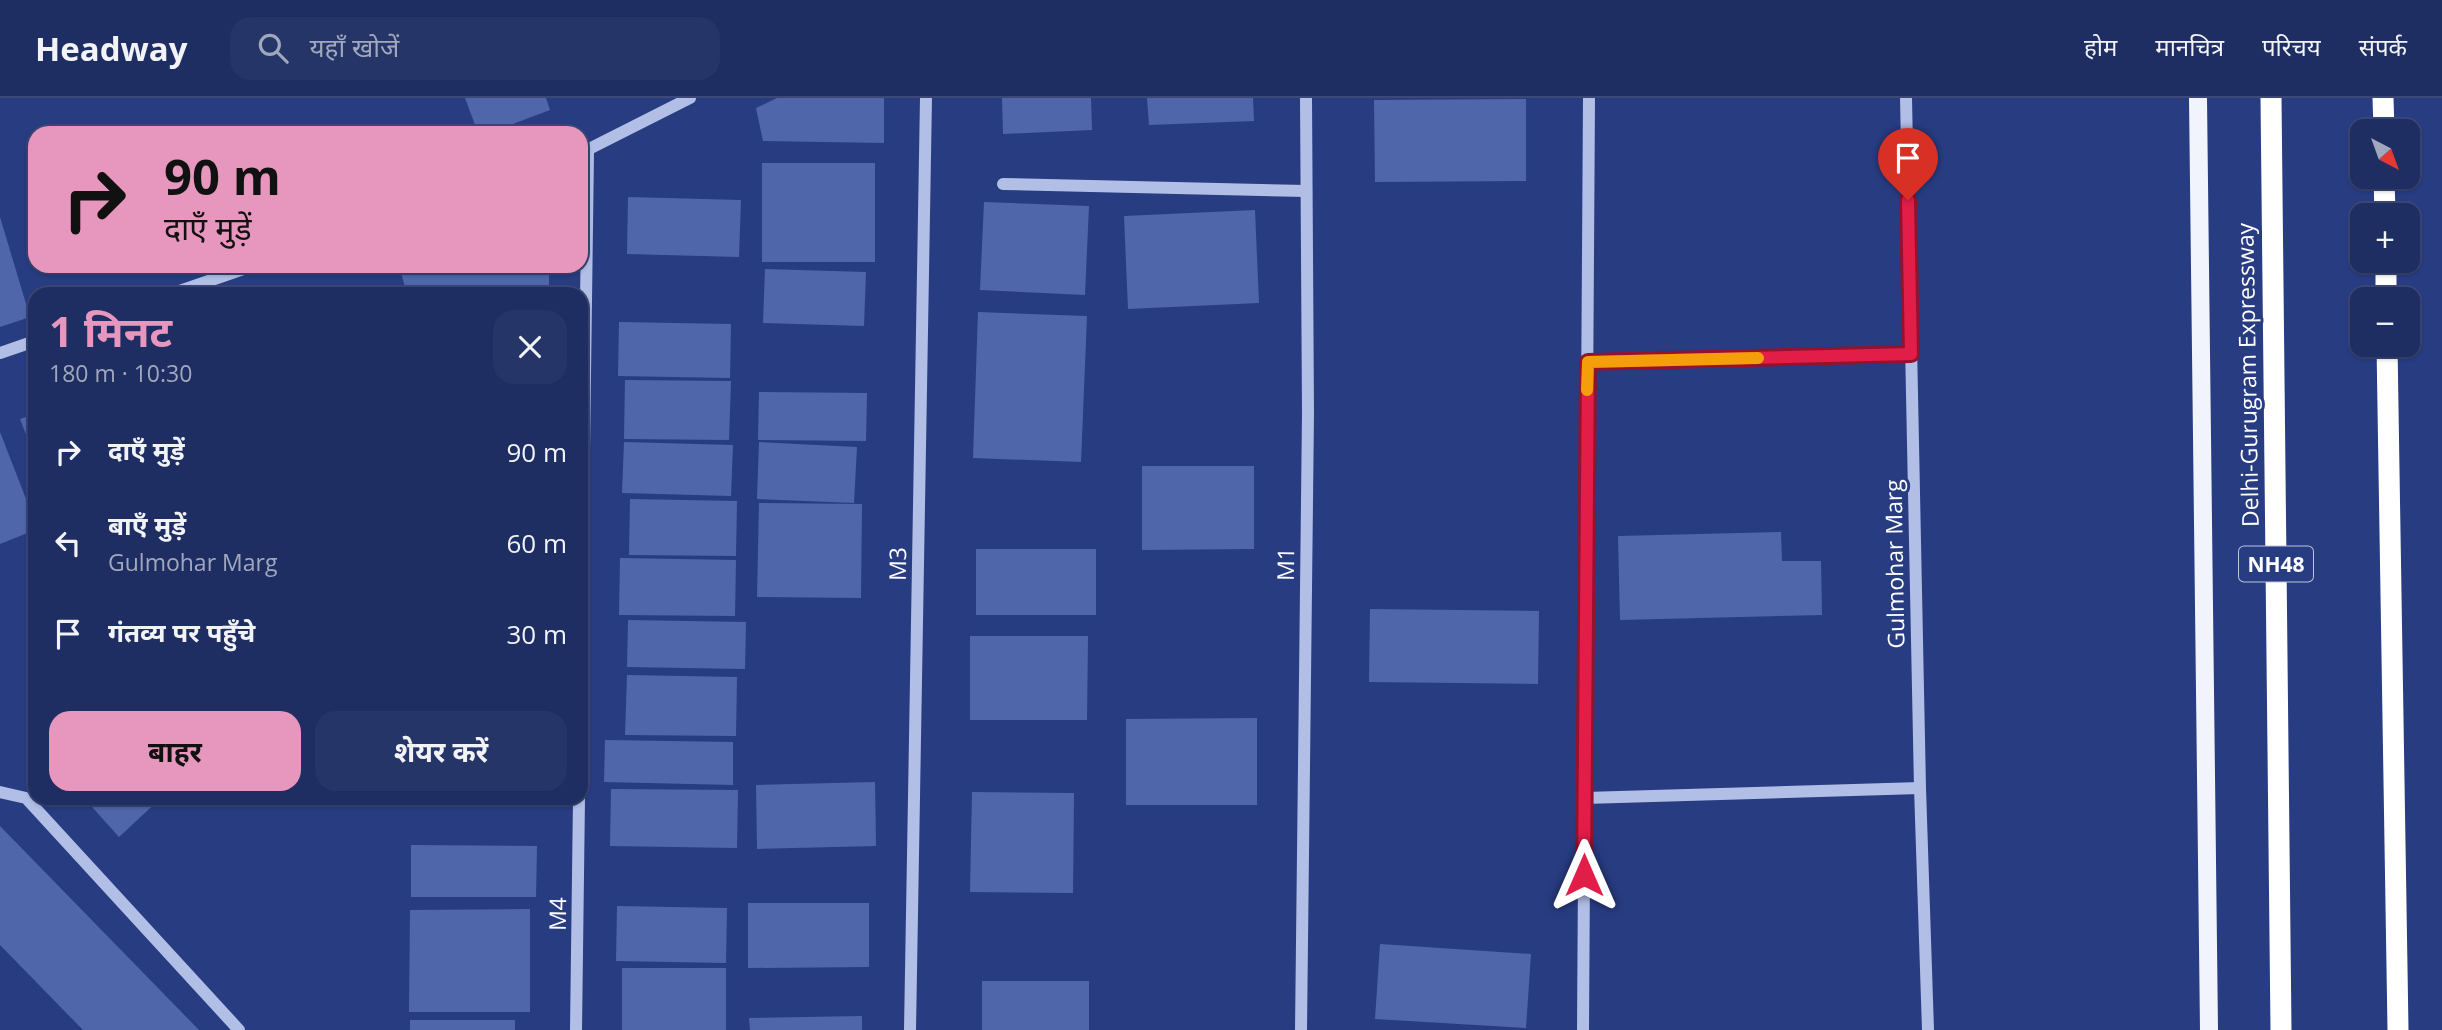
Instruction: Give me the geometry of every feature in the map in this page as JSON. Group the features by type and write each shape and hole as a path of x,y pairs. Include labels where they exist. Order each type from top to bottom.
{"highway":[{"name":"Delhi-Gurugram Expressway","path":"2271,98 2281,1030"},
{"path":"2383,98 2384,119"},
{"path":"2387,357 2398,1030"}],"main road":[{"path":"2198,98 2209,1030"}],"street":[{"path":"588,150 690,98"},
{"name":"M3","path":"910,1030 926,98"},
{"name":"M1","path":"1301,1030 1308,414 1306,98"},
{"path":"1583,1030 1589,98"},
{"name":"Gulmohar Marg","path":"1906,98 1920,788 1928,1030"},
{"path":"1003,184 1306,191"},
{"path":"191,287 232,273"},
{"path":"0,352 28,343"},
{"path":"1588,362 1911,354"},
{"path":"1585,798 1920,788"},
{"path":"0,792 28,800"},
{"path":"32,805 239,1030"},
{"name":"M4","path":"576,1030 579,805"}],"building":[{"path":"465,98 546,98 550,110 508,126 475,126"},
{"path":"777,98 884,98 884,143 763,141 756,108"},
{"path":"1002,98 1091,98 1092,130 1003,134"},
{"path":"1147,98 1253,98 1254,121 1149,125"},
{"path":"1526,99 1526,181 1375,182 1374,100"},
{"path":"762,163 875,163 875,262 762,262"},
{"path":"628,197 741,200 739,257 627,254"},
{"path":"984,202 1089,206 1085,295 980,290"},
{"path":"1255,210 1259,303 1128,309 1124,216"},
{"path":"0,217 28,318 0,327"},
{"path":"765,269 866,272 864,326 763,323"},
{"path":"401,273 549,273 549,287 405,287"},
{"path":"978,312 1087,316 1081,462 973,458"},
{"path":"619,322 731,324 730,378 618,376"},
{"path":"625,380 731,381 729,440 624,439"},
{"path":"759,392 867,393 866,441 758,440"},
{"path":"28,416 28,440 20,419"},
{"path":"0,432 28,504 28,533 0,544"},
{"path":"624,442 733,445 731,496 622,493"},
{"path":"759,442 857,447 854,503 757,499"},
{"path":"1142,466 1254,466 1254,549 1142,550"},
{"path":"630,499 737,501 736,556 629,555"},
{"path":"759,503 862,504 861,598 757,597"},
{"path":"1781,532 1782,561 1821,561 1822,615 1620,620 1618,536"},
{"path":"976,549 1096,549 1096,615 976,615"},
{"path":"620,558 736,560 735,616 619,615"},
{"path":"1370,609 1539,611 1538,684 1369,682"},
{"path":"628,620 746,622 745,669 627,667"},
{"path":"970,636 1088,636 1087,720 970,720"},
{"path":"627,675 737,677 736,736 625,735"},
{"path":"1257,718 1257,805 1126,805 1126,719"},
{"path":"605,740 733,742 733,785 604,782"},
{"path":"875,782 876,846 757,849 756,785"},
{"path":"611,789 738,790 737,848 610,846"},
{"path":"972,792 1074,793 1073,893 970,892"},
{"path":"90,805 153,805 119,837"},
{"path":"0,826 199,1030 83,1030 0,945"},
{"path":"411,845 537,846 536,897 411,897"},
{"path":"748,903 869,903 869,967 748,968"},
{"path":"617,906 727,908 726,963 616,961"},
{"path":"530,909 530,1012 409,1012 410,910"},
{"path":"1380,944 1531,954 1526,1028 1375,1019"},
{"path":"622,968 726,968 726,1030 622,1030"},
{"path":"982,981 1089,981 1089,1030 982,1030"},
{"path":"862,1016 862,1030 750,1030 749,1018"},
{"path":"410,1020 515,1020 515,1030 410,1030"}],"slow traffic":[{"path":"1587,390 1588,362 1758,358"}],"route":[{"path":"1584,875 1588,362 1911,354 1908,200"}]}
